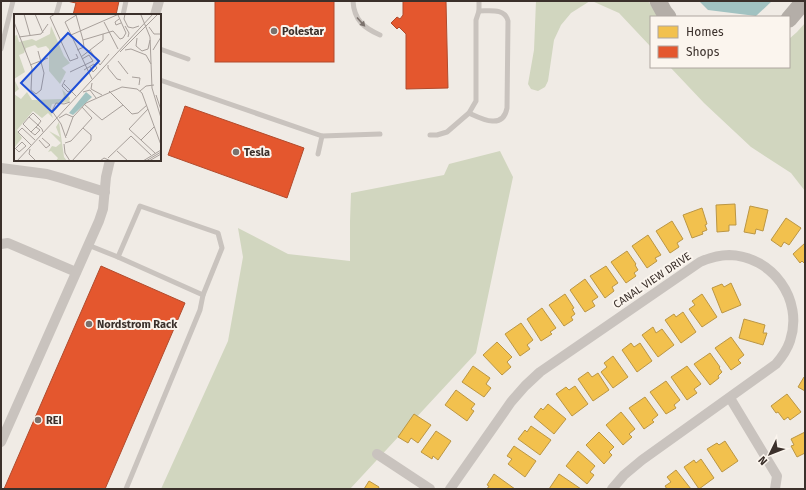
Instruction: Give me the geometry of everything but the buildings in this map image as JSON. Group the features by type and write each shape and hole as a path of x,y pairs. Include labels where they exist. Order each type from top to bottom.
{"highway":[{"path":"658,1 667,16"},
{"path":"669,1 676,16"},
{"path":"790,18 803,1"}],"street":[{"path":"155,14 159,1"},
{"path":"1,442 99,221 103,209 106,177 110,161"},
{"path":"1,168 47,174 105,192"},
{"path":"1,244 8,243 76,272"},
{"name":"CANAL VIEW DRIVE","path":"450,489 511,402 540,372 700,262 714,257 728,255 742,256 756,261 768,268 778,278 786,290 791,303 793,328 790,341 784,353 776,364 642,460 612,489"},
{"path":"730,398 777,476 775,489"},
{"path":"377,454 430,489"}],"lane":[{"path":"1,49 13,1"},
{"path":"56,14 60,1"},
{"path":"123,14 126,1"},
{"path":"353,1 355,16 371,31 380,35"},
{"path":"430,134 437,135 447,132 470,113 476,101 476,20 479,11 479,1"},
{"path":"470,113 492,122 498,121 503,117 507,108 507,16 500,11 479,11"},
{"path":"161,49 188,59"},
{"path":"161,80 322,136 380,134"},
{"path":"318,154 322,136"},
{"path":"118,257 140,206 218,233 222,248 203,295 200,310 126,489"},
{"path":"88,244 203,295"}],"green space":[{"path":"536,1 590,1 571,13 561,25 554,40 548,81 545,87 538,91 531,89 528,84 534,50"},
{"path":"592,1 648,1 658,16 650,16 650,46 619,13"},
{"path":"805,23 805,191 791,173 751,147 704,103 671,68 790,68 790,38"},
{"path":"500,151 513,177 476,353 350,489 161,489 228,341 243,257 238,228 288,254 350,261 351,193 444,175 449,164"}],"water":[{"path":"699,1 772,1 756,16 708,10"}],"place":[{"name":"Polestar","path":"274,31"},
{"name":"Tesla","path":"236,152"},
{"name":"Nordstrom Rack","path":"89,324"},
{"name":"REI","path":"38,420"}]}
